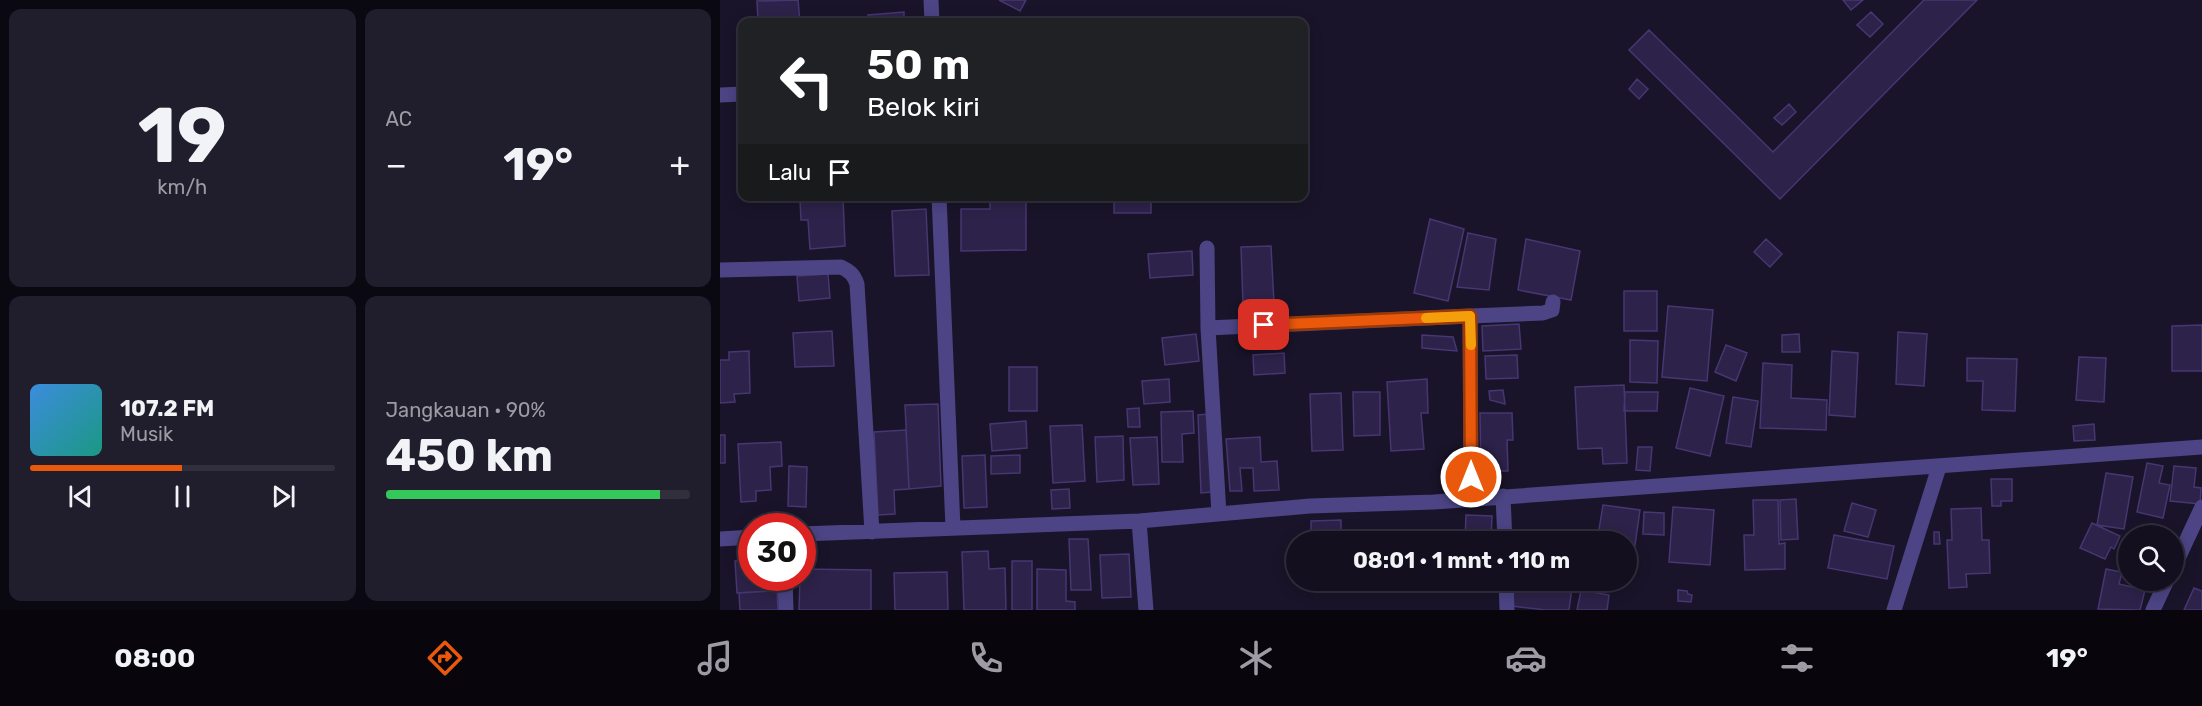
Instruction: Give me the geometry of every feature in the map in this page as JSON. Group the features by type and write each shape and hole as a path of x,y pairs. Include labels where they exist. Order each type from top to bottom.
{"street":[{"path":"931,0 932,18"},
{"path":"720,95 738,94"},
{"path":"939,201 954,528"},
{"path":"1208,248 1208,328 1219,514"},
{"path":"720,270 841,267 850,270 855,278 872,532"},
{"path":"1208,328 1543,313 1552,310 1554,302"},
{"path":"1470,316 1471,498"},
{"path":"816,534 1139,521 1310,506 1434,502 2202,447"},
{"path":"1894,610 1939,467"},
{"path":"1503,496 1505,531"},
{"path":"2184,546 2202,507"},
{"path":"1139,521 1146,610"},
{"path":"720,538 738,537"},
{"path":"785,591 786,610"},
{"path":"1506,591 1507,610"},
{"path":"2153,610 2162,591"}],"building":[{"path":"798,0 800,18 758,18 757,1"},
{"path":"999,0 1026,0 1020,11"},
{"path":"1843,0 1863,0 1851,10"},
{"path":"1924,0 1977,0 1780,199 1629,50 1649,30 1773,152"},
{"path":"904,12 904,18 868,18 868,15"},
{"path":"1871,12 1883,24 1870,37 1857,25"},
{"path":"1637,79 1648,89 1639,99 1629,89"},
{"path":"1789,104 1796,112 1782,125 1774,118"},
{"path":"800,201 843,201 845,246 810,249 808,220 801,220"},
{"path":"990,201 1026,201 1026,250 961,251 961,209 990,209"},
{"path":"1114,201 1151,201 1151,213 1114,213"},
{"path":"926,209 929,275 895,276 892,211"},
{"path":"1430,219 1464,229 1448,301 1414,293"},
{"path":"1468,233 1496,239 1489,290 1457,287"},
{"path":"1526,239 1580,251 1571,300 1518,290"},
{"path":"1766,239 1782,254 1770,267 1754,252"},
{"path":"1271,246 1274,303 1243,304 1241,247"},
{"path":"1192,251 1193,275 1150,278 1148,254"},
{"path":"828,274 830,298 799,301 797,276"},
{"path":"1624,291 1657,291 1657,331 1624,331"},
{"path":"1668,306 1713,310 1707,381 1662,377"},
{"path":"1519,324 1521,349 1483,351 1482,326"},
{"path":"2202,325 2202,371 2172,371 2172,326"},
{"path":"832,331 834,366 795,367 793,333"},
{"path":"1898,332 1927,334 1924,386 1896,384"},
{"path":"1196,334 1199,361 1165,365 1162,338"},
{"path":"1799,334 1800,352 1782,352 1782,335"},
{"path":"1422,335 1453,337 1457,351 1422,348"},
{"path":"1630,340 1658,341 1657,383 1630,382"},
{"path":"1726,345 1747,353 1736,381 1715,372"},
{"path":"749,351 750,393 734,394 735,402 720,403 720,360 729,360 729,352"},
{"path":"1832,351 1858,353 1855,417 1829,415"},
{"path":"1284,353 1285,373 1254,375 1253,355"},
{"path":"1517,355 1518,378 1486,379 1485,356"},
{"path":"2079,357 2106,358 2104,402 2076,400"},
{"path":"1967,358 2017,359 2015,411 1982,410 1983,381 1967,381"},
{"path":"1763,363 1792,365 1791,398 1827,400 1826,430 1760,428"},
{"path":"1009,367 1037,367 1037,411 1009,411"},
{"path":"1169,379 1170,402 1144,404 1142,381"},
{"path":"1427,379 1428,413 1421,413 1424,449 1391,451 1387,382"},
{"path":"1624,385 1627,463 1603,464 1602,448 1578,449 1575,387"},
{"path":"1690,388 1724,396 1710,456 1676,448"},
{"path":"1503,390 1505,404 1490,400 1489,391"},
{"path":"1353,392 1380,392 1380,435 1354,436"},
{"path":"1625,392 1658,392 1657,411 1624,411"},
{"path":"1341,393 1343,450 1312,451 1310,394"},
{"path":"1733,397 1758,401 1751,447 1726,443"},
{"path":"938,404 941,486 909,489 905,405"},
{"path":"1139,408 1140,427 1128,427 1127,409"},
{"path":"1193,411 1194,433 1182,434 1183,462 1162,462 1161,412"},
{"path":"1480,413 1512,413 1513,440 1507,440 1508,471 1481,471"},
{"path":"1209,414 1212,492 1201,493 1198,415"},
{"path":"1026,421 1027,448 992,451 990,424"},
{"path":"2094,424 2095,440 2074,441 2073,426"},
{"path":"1082,425 1085,481 1053,483 1050,426"},
{"path":"906,430 909,489 894,490 895,514 878,515 874,432"},
{"path":"720,435 725,435 725,463 720,463"},
{"path":"1123,436 1124,480 1097,482 1095,437"},
{"path":"1157,437 1159,484 1133,485 1130,438"},
{"path":"1260,437 1261,462 1277,461 1279,490 1254,491 1253,468 1240,468 1242,491 1230,491 1226,439"},
{"path":"781,442 782,466 770,467 771,490 756,491 756,501 741,502 738,444"},
{"path":"1638,447 1652,447 1650,471 1636,470"},
{"path":"985,455 987,507 964,508 962,456"},
{"path":"1020,455 1020,473 991,474 991,456"},
{"path":"2147,463 2163,466 2159,483 2170,485 2163,518 2137,512"},
{"path":"789,466 807,467 806,507 788,506"},
{"path":"2174,466 2196,468 2194,487 2201,488 2200,504 2170,501"},
{"path":"2106,473 2133,477 2125,525 2118,525 2118,528 2097,525"},
{"path":"1991,479 2012,479 2012,501 2001,501 2001,506 1992,506"},
{"path":"1069,489 1070,508 1052,509 1051,490"},
{"path":"1796,499 1798,539 1781,540 1780,500"},
{"path":"1753,500 1778,500 1779,544 1785,543 1785,569 1745,570 1744,535 1754,535"},
{"path":"1852,503 1876,510 1868,537 1844,531"},
{"path":"1603,505 1640,510 1637,531 1599,531"},
{"path":"1673,507 1714,510 1710,565 1669,562"},
{"path":"1981,508 1982,540 1989,540 1990,573 1966,574 1967,587 1949,588 1947,540 1952,540 1951,509"},
{"path":"1644,512 1664,513 1664,535 1643,534"},
{"path":"1466,515 1492,516 1491,531 1465,531"},
{"path":"1341,520 1341,531 1311,531 1311,521"},
{"path":"2092,523 2118,535 2114,549 2111,547 2105,559 2080,548"},
{"path":"1934,532 1939,532 1940,544 1934,544"},
{"path":"1834,535 1894,546 1887,579 1828,568"},
{"path":"1069,539 1088,539 1091,590 1071,590"},
{"path":"988,551 989,569 1005,568 1006,610 964,610 962,552"},
{"path":"1129,554 1131,597 1102,598 1100,555"},
{"path":"735,561 738,561 738,591 770,591 737,593"},
{"path":"1012,561 1032,561 1032,610 1012,610"},
{"path":"816,569 871,570 871,610 799,610 800,591 816,591"},
{"path":"1037,569 1066,570 1066,601 1075,602 1075,610 1037,610"},
{"path":"2106,569 2118,571 2118,591 2145,591 2140,610 2098,609"},
{"path":"947,572 948,610 895,610 894,573"},
{"path":"2194,588 2202,591 2202,610 2184,610"},
{"path":"1678,590 1687,591 1692,595 1691,602 1678,601"},
{"path":"777,591 778,610 740,610 739,593"},
{"path":"1514,591 1572,591 1569,610 1512,606"},
{"path":"1581,591 1609,595 1607,610 1577,610"}],"slow traffic":[{"path":"1426,318 1470,316 1471,345"}],"route":[{"path":"1264,325 1470,316 1471,477"}]}
